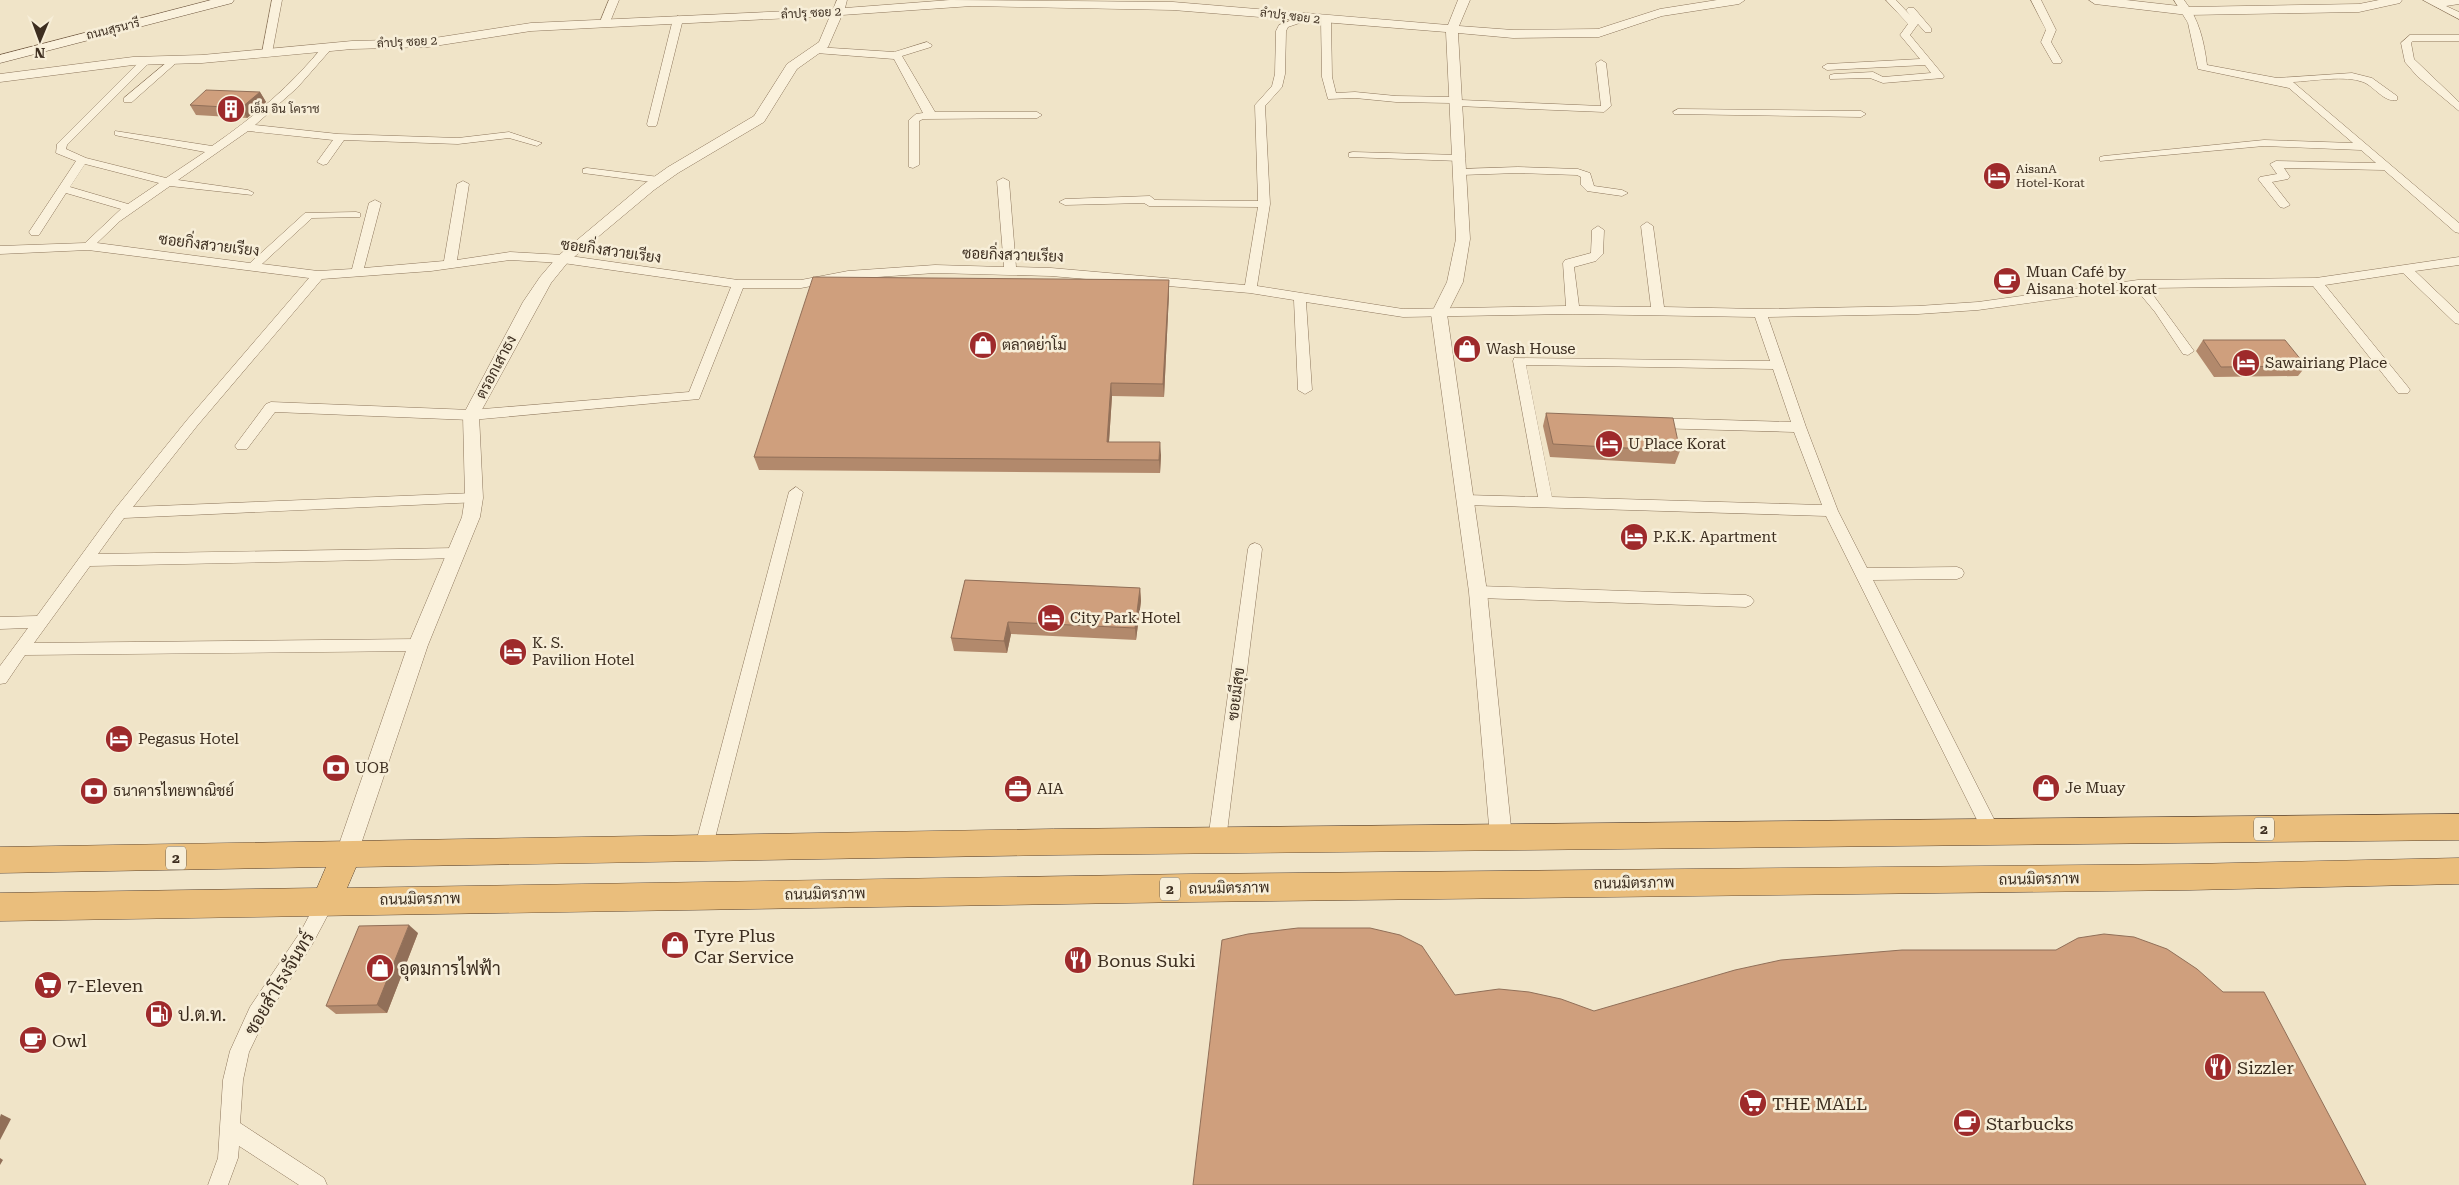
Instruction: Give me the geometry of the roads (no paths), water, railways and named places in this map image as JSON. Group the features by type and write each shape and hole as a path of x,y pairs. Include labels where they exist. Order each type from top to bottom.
{"highway":[{"name":"2","path":"0,860 346,856 1217,840 2459,827"},
{"path":"326,901 346,856"},
{"name":"ถนนมิตรภาพ","path":"0,907 326,901 2190,877 2459,871"}],"main road":[{"name":"ถนนสุรนารี","path":"0,59 227,0"}],"street":[{"path":"267,53 277,0"},
{"path":"605,22 614,0"},
{"path":"1464,0 1452,29 1463,228 1461,258 1455,282 1439,314 1478,592 1501,837"},
{"name":"ลำปรุ ซอย 2","path":"0,78 147,60 172,60 328,47 428,43 532,27 678,19 840,6 972,2 1140,4 1514,34 1599,33 1660,13 1739,0"},
{"path":"1834,77 1874,75 1876,78 1883,80 1939,76 1905,35 1912,24 1891,0"},
{"path":"1901,0 1928,30"},
{"path":"2036,0 2051,30 2046,42 2057,62"},
{"path":"2095,0 2188,11 2359,8 2396,0"},
{"path":"2179,0 2188,11 2200,45 2202,67 2278,81 2293,86 2459,229"},
{"path":"2432,2 2459,1"},
{"path":"2432,2 2459,16"},
{"name":"ตรอกเสาธง","path":"346,856 418,645 471,517 474,498 471,414 530,302 545,280 563,260 659,180 759,119 792,67 816,50 828,37 840,6"},
{"path":"1250,289 1264,204 1260,105 1277,87 1280,74 1280,31 1284,25 1308,17"},
{"path":"652,124 678,19"},
{"path":"1326,20 1326,78 1332,96 1355,95 1396,99 1604,109 1606,106 1601,64"},
{"path":"2459,38 2410,38 2406,43 2409,60 2421,74 2459,108"},
{"path":"816,50 895,55 927,45"},
{"path":"88,246 103,229 129,208 169,182 245,127 315,66 328,47"},
{"path":"895,55 898,57 928,112 932,115"},
{"path":"147,60 62,144 60,152 82,160 169,182 248,193"},
{"path":"128,100 172,60"},
{"path":"1827,67 1929,62"},
{"path":"2278,81 2352,76 2368,80 2393,98"},
{"path":"2440,91 2459,90"},
{"path":"1678,112 1861,114"},
{"path":"913,165 914,120 920,116 1037,114"},
{"path":"245,127 338,137 458,141 509,135 537,143"},
{"path":"120,133 214,150"},
{"path":"323,162 339,142 338,137"},
{"path":"2104,159 2264,143 2364,148"},
{"path":"1353,155 1460,165 1578,172 1586,175 1587,185 1591,189 1622,193"},
{"path":"35,232 82,160"},
{"path":"2284,205 2264,179 2284,177 2276,164 2388,167"},
{"path":"587,170 659,180"},
{"path":"1003,181 1010,270"},
{"path":"450,265 454,225 463,184"},
{"path":"63,189 129,208"},
{"path":"1065,202 1264,204"},
{"path":"357,273 375,203"},
{"path":"252,267 309,215 356,215"},
{"path":"1647,226 1658,310"},
{"path":"1573,310 1569,263 1592,258 1597,254 1598,230"},
{"name":"ซอยกิ่งสวายเรียง","path":"0,250 88,246 318,275 450,265 493,257 563,260 738,284 801,284 848,275 935,269 1010,270 1106,276 1250,289 1403,313 1439,314 1573,310 1760,312 1918,310 1978,306 2138,284 2316,282 2459,261"},
{"path":"2406,269 2459,320"},
{"path":"0,678 120,513 192,422 318,275"},
{"path":"2316,282 2403,390"},
{"path":"242,446 271,407 471,414 694,396 738,284"},
{"path":"2138,284 2159,309 2188,351"},
{"path":"1300,296 1305,390"},
{"path":"1760,312 1799,427 1831,511 1991,831"},
{"path":"1546,502 1534,419 1519,361 1778,364"},
{"path":"1639,422 1799,427"},
{"path":"703,850 796,492"},
{"path":"120,513 474,498"},
{"path":"1465,500 1831,511"},
{"name":"ซอยมีสุข","path":"1217,840 1255,548"},
{"path":"86,560 456,554"},
{"path":"1864,574 1956,573"},
{"path":"1478,592 1746,601"},
{"path":"0,623 40,622"},
{"path":"20,649 418,645"},
{"name":"ซอยสำโรงจันทร์","path":"218,1185 228,1158 233,1080 240,1051 257,1014 307,937 326,901"},
{"path":"231,1129 317,1185"}],"place":[{"name":"เอ็ม อิน โคราช","path":"231,109"},
{"name":"AisanA Hotel-Korat","path":"1997,176"},
{"name":"Muan Café by Aisana hotel korat","path":"2007,281"},
{"name":"ตลาดย่าโม","path":"983,345"},
{"name":"Wash House","path":"1467,349"},
{"name":"Sawairiang Place","path":"2246,363"},
{"name":"U Place Korat","path":"1609,444"},
{"name":"P.K.K. Apartment","path":"1634,537"},
{"name":"City Park Hotel","path":"1051,618"},
{"name":"K. S. Pavilion Hotel","path":"513,652"},
{"name":"Pegasus Hotel","path":"119,739"},
{"name":"UOB","path":"336,768"},
{"name":"Je Muay","path":"2046,788"},
{"name":"AIA","path":"1018,789"},
{"name":"ธนาคารไทยพาณิชย์","path":"94,791"},
{"name":"Tyre Plus Car Service","path":"675,945"},
{"name":"Bonus Suki","path":"1078,960"},
{"name":"อุดมการไฟฟ้า","path":"380,968"},
{"name":"7-Eleven","path":"48,985"},
{"name":"ป.ต.ท.","path":"159,1014"},
{"name":"Owl","path":"33,1040"},
{"name":"Sizzler","path":"2218,1067"},
{"name":"THE MALL","path":"1753,1103"},
{"name":"Starbucks","path":"1967,1123"}]}
